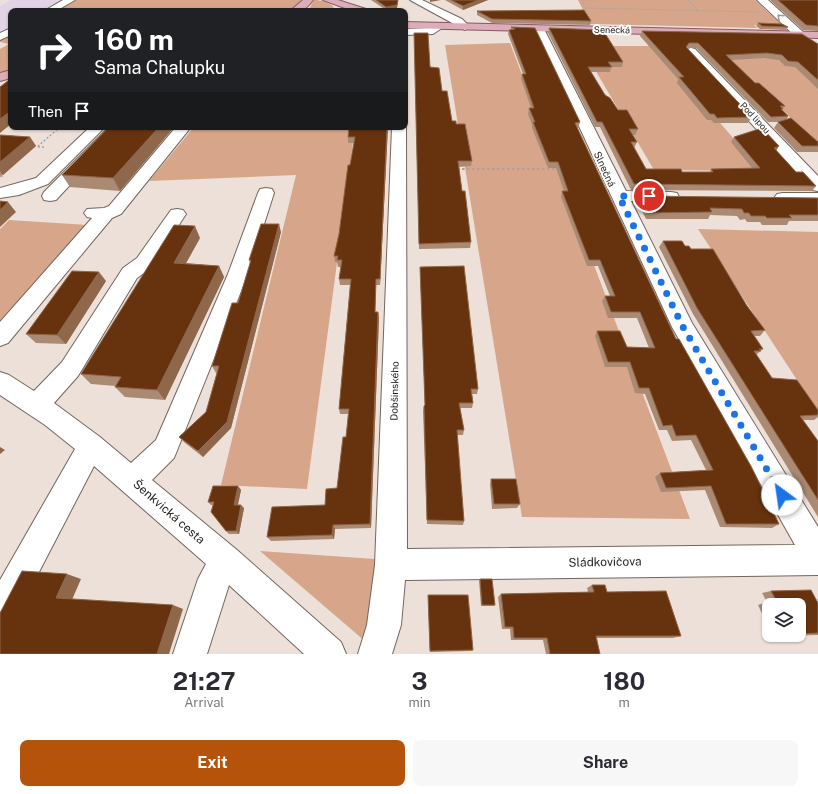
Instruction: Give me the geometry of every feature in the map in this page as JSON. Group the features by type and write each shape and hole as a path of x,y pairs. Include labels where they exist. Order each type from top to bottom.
{"main road":[{"path":"329,0 336,8"},
{"path":"329,0 354,8"},
{"path":"408,20 459,27"},
{"name":"Senecká","path":"408,25 818,35"}],"street":[{"path":"55,8 70,0"},
{"path":"415,0 458,21 459,27"},
{"path":"762,0 818,46"},
{"path":"408,32 433,30 440,26"},
{"name":"Slnečná","path":"539,29 683,327 818,556"},
{"name":"Pod lipou","path":"691,51 818,186"},
{"path":"4,186 55,168 95,130"},
{"path":"4,186 48,198 114,130"},
{"path":"0,338 99,214 115,210 182,130"},
{"name":"Dobšinského","path":"375,654 384,625 391,565 399,130"},
{"path":"132,480 165,449 238,274 266,193"},
{"path":"619,196 690,197"},
{"path":"770,198 818,198"},
{"path":"36,405 70,369 130,273 144,263 177,214"},
{"name":"Šenkvická cesta","path":"0,382 54,417 91,446 226,561 328,654"},
{"path":"0,612 91,446"},
{"name":"Sládkovičova","path":"391,565 818,560"},
{"path":"190,654 214,579 226,561"}],"path":[{"path":"592,23 581,0 596,0"},
{"path":"688,0 698,11"},
{"path":"585,8 761,12"},
{"path":"44,147 37,147 57,130"},
{"path":"450,169 560,169"},
{"path":"0,176 4,186"}],"shaded area":[{"path":"11,0 68,0 53,8 8,8 8,31 0,35 0,6"},
{"path":"76,0 301,0 294,8 61,8"},
{"path":"314,0 329,3 333,8 310,8"},
{"path":"578,0 755,0 783,26 754,25 757,28 590,24"},
{"path":"8,36 8,44 0,42 0,40"},
{"path":"510,43 690,519 522,517 445,45"},
{"path":"8,45 8,72 0,74 0,49"},
{"path":"581,46 655,46 761,171 654,170"},
{"path":"720,49 780,49 818,85 818,145"},
{"path":"192,130 355,130 307,489 221,485 296,175 149,181"},
{"path":"9,220 88,225 0,322 0,229"},
{"path":"698,229 818,232 818,412"},
{"path":"260,551 375,559 366,642"}],"building":[{"path":"376,0 398,0 397,5 386,7"},
{"path":"451,0 479,0 463,6"},
{"path":"778,0 818,0 818,26 806,25"},
{"path":"584,10 591,21 492,19 477,11"},
{"path":"758,23 782,24 788,27 762,26"},
{"path":"511,27 535,28 580,122 575,123 676,339 679,339 752,468 779,524 726,524 711,486 666,488 660,473 713,470 696,435 676,436 672,425 663,426 649,388 639,388 630,362 608,362 597,331 620,331 627,347 655,348 640,312 611,312 605,296 615,296 600,260 589,260 562,191 568,191 558,162 549,162 533,122 535,122 529,108 534,108 522,74 526,74 509,30 515,29"},
{"path":"549,28 603,30 623,62 608,62 612,67 588,67 605,95 610,98 618,110 627,110 638,129 629,129 637,142 631,142 646,169 681,169 682,172 713,172 711,169 760,168 734,137 762,128 779,146 774,148 796,172 803,172 816,186 634,184 602,122 597,122"},
{"path":"642,31 802,34 818,44 818,80 798,62 788,61 782,55 767,53 726,55 755,83 759,83 785,106 780,106 788,116 771,117 698,43 689,43 686,47 752,117 717,118 714,114 710,114 679,77 684,77"},
{"path":"414,33 428,33 430,67 439,68 442,91 447,91 452,121 456,121 456,124 465,124 472,161 458,161 462,191 465,191 471,242 419,244"},
{"path":"8,81 8,113 0,119 0,87"},
{"path":"791,118 818,142 818,146 802,146 778,122"},
{"path":"106,130 156,130 113,178 62,175"},
{"path":"349,130 387,130 380,279 376,279 375,312 378,312 370,524 333,525 332,535 267,537 272,507 325,505 326,489 337,488 343,437 346,437 349,409 339,409 351,279 339,279 342,260 337,260 338,256 334,256 339,234 348,165 350,165 355,137 348,137"},
{"path":"0,135 30,137 0,162"},
{"path":"641,196 818,198 818,215 789,215 792,218 767,218 765,216 751,216 749,213 744,213 742,209 710,208 712,212 649,213"},
{"path":"0,201 8,202 0,210"},
{"path":"261,224 279,224 227,422 198,451 179,437 206,412 219,366 212,366 232,303 238,303 251,260 249,260"},
{"path":"174,225 195,226 174,263 219,266 157,390 115,387 121,377 81,374"},
{"path":"663,241 682,241 685,246 689,246 691,249 713,249 747,306 765,330 751,331 763,349 759,349 761,351 754,351 772,378 797,380 818,410 818,415 800,416 818,441 818,500 697,308"},
{"path":"464,266 478,389 471,389 473,403 459,403 464,430 457,430 464,521 427,520 420,267"},
{"path":"72,271 99,272 57,335 26,334"},
{"path":"491,479 516,479 520,504 494,504"},
{"path":"213,486 238,486 234,505 241,505 236,531 226,531 211,512 214,502 208,502"},
{"path":"22,571 67,574 56,598 173,605 157,654 0,654 0,613"},
{"path":"480,579 492,579 495,605 482,605"},
{"path":"592,585 605,585 607,592 666,591 681,636 596,636 600,654 550,654 547,638 514,638 513,627 505,627 501,594 594,592"},
{"path":"811,590 818,603 818,633 806,634 806,598 775,598 771,591"},
{"path":"428,595 468,595 473,650 430,651"}],"route":[{"path":"649,196 619,196 683,327 782,495"}]}
